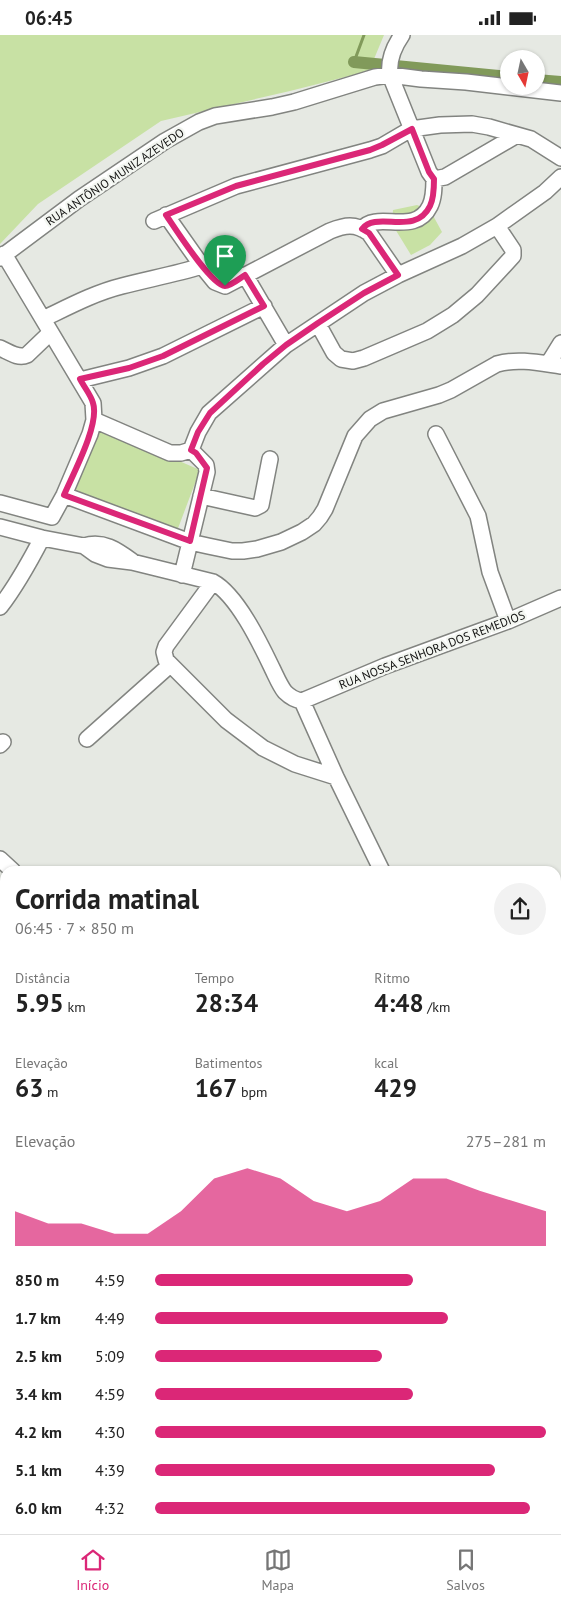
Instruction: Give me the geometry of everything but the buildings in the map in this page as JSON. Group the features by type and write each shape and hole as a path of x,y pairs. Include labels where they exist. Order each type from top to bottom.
{"street":[{"path":"362,229 369,223 412,222 424,215 430,206 433,196 434,179 429,172 390,72 392,52 402,35"},
{"name":"RUA ANTÔNIO MUNIZ AZEVEDO","path":"2,256 110,178 166,141 199,122 215,116 280,105 390,72 421,79 466,81 561,93"},
{"path":"398,275 369,233 350,225 342,226 225,286 216,282 160,218 236,186 370,150 412,129 440,125 472,124 489,127 531,139 561,158"},
{"path":"434,179 445,177 517,135"},
{"path":"191,450 198,432 210,413 286,345 364,293 398,275 462,246 497,226 545,192 561,177"},
{"path":"318,323 334,353 341,359 348,361 364,358 427,331 453,315 477,295 513,256 513,249 497,226"},
{"path":"0,503 52,517 64,495 94,420 93,403 80,379 2,256"},
{"path":"43,319 78,302 121,286 173,275 202,266"},
{"path":"245,275 286,345"},
{"path":"80,379 129,368 163,356 264,306"},
{"path":"0,348 23,357 50,333"},
{"path":"64,495 190,541 232,551 257,549 281,542 302,533 320,517 355,436 370,419 383,411 451,390 497,364 516,361 554,365 555,350 561,343"},
{"path":"94,420 170,453 181,453 191,450 196,453 207,468 182,575"},
{"path":"436,434 478,516 490,572 508,621"},
{"path":"201,496 255,508 258,507 261,505 270,459"},
{"path":"0,527 42,539 84,546 101,544 117,550 132,561 213,582 225,591 256,637 284,691 295,700 302,701 336,777 380,866"},
{"path":"0,607 16,587 42,539"},
{"path":"213,582 166,646 164,655 170,665 226,720 263,748 295,764 336,777"},
{"name":"RUA NOSSA SENHORA DOS REMEDIOS","path":"302,701 385,667 508,621 561,598"},
{"path":"87,739 170,665"}],"green space":[{"path":"0,35 384,35 369,71 161,121 38,204 0,244"},
{"path":"417,205 430,210 442,232 430,245 411,255 392,224 393,210"},
{"path":"98,426 200,470 177,531 71,491"}],"waterway":[{"path":"354,62 364,35"},
{"path":"354,62 500,76"},
{"path":"545,81 561,82"}],"route":[{"path":"412,129 429,172 434,179 433,196 430,206 424,215 412,222 369,223 362,229 369,233 398,275 364,293 286,345 210,413 198,432 191,450 206,465 207,472 190,541 64,495 93,425 93,403 80,379 129,368 163,356 264,306 245,275 225,286 216,282 202,266 166,215 236,186 370,150 412,129"}]}
